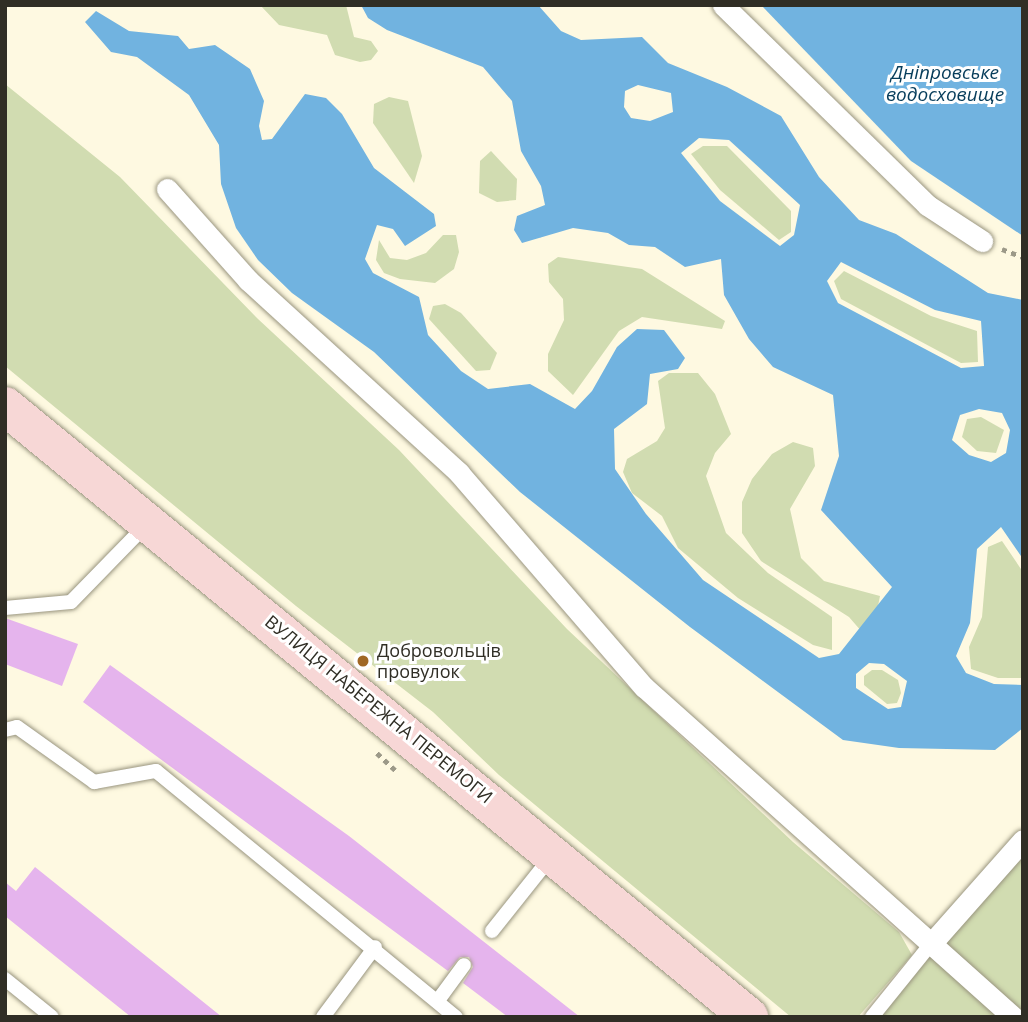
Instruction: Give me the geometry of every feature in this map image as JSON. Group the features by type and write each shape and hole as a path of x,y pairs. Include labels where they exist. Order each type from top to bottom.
{"main road":[{"name":"ВУЛИЦЯ НАБЕРЕЖНА ПЕРЕМОГИ","path":"5,406 150,520 749,1017"}],"street":[{"path":"723,5 927,205 982,241"},
{"path":"167,189 248,280 458,473 644,687 930,946 1013,1017"},
{"path":"930,946 1023,839"}],"lane":[{"path":"5,608 71,602 150,520"},
{"path":"5,730 17,727 94,782 156,771 439,999 456,1017"},
{"path":"492,931 554,853"},
{"path":"872,1017 930,946"},
{"path":"323,1017 375,947"},
{"path":"439,999 464,965"},
{"path":"5,979 52,1017"}],"green space":[{"path":"260,5 346,5 354,37 371,41 378,51 371,60 360,62 335,55 327,35 279,25"},
{"path":"5,84 120,177 258,319 399,450 567,629 793,842 899,932 912,955 858,1017 791,1017 499,775 433,712 296,606 5,366"},
{"path":"389,97 408,101 422,156 414,183 373,123 374,104"},
{"path":"703,146 727,146 791,211 791,232 779,240 720,190 691,154"},
{"path":"491,151 517,179 516,200 497,202 479,193 480,161"},
{"path":"443,235 456,235 459,252 454,269 435,283 400,279 384,273 376,260 379,240 390,258 407,260 426,253"},
{"path":"558,257 642,269 725,321 722,329 642,317 619,331 573,395 548,371 548,354 564,320 563,299 549,282 548,264"},
{"path":"844,271 931,316 977,331 978,362 961,363 841,299 834,281"},
{"path":"445,304 461,313 497,353 490,370 476,371 429,319 433,306"},
{"path":"669,373 698,373 715,394 731,434 715,453 706,476 726,533 768,573 832,617 832,650 813,645 738,598 678,548 662,516 632,493 623,472 627,459 657,441 665,428 658,381"},
{"path":"981,417 1004,430 996,453 977,451 962,437 967,419"},
{"path":"793,442 813,448 815,466 790,509 801,558 824,581 880,596 876,616 862,632 849,617 761,561 742,533 742,502 752,479 772,454"},
{"path":"1002,541 1023,572 1023,678 998,678 971,669 969,647 982,617 988,547"},
{"path":"872,670 882,670 898,680 901,693 897,703 887,704 864,685 864,676"},
{"path":"1023,838 1023,1017 872,1017"}],"water":[{"path":"361,5 538,5 561,31 581,40 642,37 668,63 727,87 781,116 819,177 859,220 896,234 988,293 1023,300 1023,559 1001,527 977,549 970,623 956,656 966,673 994,684 1023,685 1023,728 995,750 899,748 843,740 690,627 520,492 374,352 292,293 258,260 236,228 221,184 219,145 189,95 137,57 111,52 85,22 96,11 129,31 178,36 189,49 215,45 250,69 264,101 259,126 262,140 272,139 305,94 326,98 342,114 374,168 434,214 436,226 405,246 393,229 377,225 365,259 373,273 419,297 428,335 461,371 488,389 530,384 575,409 592,391 617,347 637,329 664,330 685,358 678,369 650,374 647,404 614,429 615,469 646,514 703,580 819,658 839,654 892,587 821,510 839,456 833,395 773,367 749,339 724,295 721,259 685,267 655,247 629,245 608,233 573,228 522,243 514,230 517,216 545,205 541,186 521,151 512,101 483,67 387,30 368,18","holes":["638,85 671,93 673,112 650,121 631,118 624,107 625,91","699,138 729,140 800,205 794,235 780,246 720,201 681,153","841,262 935,310 981,321 984,366 961,368 838,303 827,281","979,409 1002,413 1010,430 1006,453 991,462 969,455 952,440 960,415","869,663 884,664 907,681 901,707 888,709 856,688 856,674"]},
{"name":"Дніпровське водосховище","path":"761,5 1023,5 1023,236 911,161"}],"building":[{"path":"5,618 78,644 62,686 5,664"},
{"path":"110,665 349,836 580,1017 508,1017 463,983 473,967 469,957 460,957 448,971 83,702"},
{"path":"35,867 222,1017 131,1017 5,916 5,882 16,891"}],"place":[{"name":"Добровольців провулок","path":"363,661"}]}
